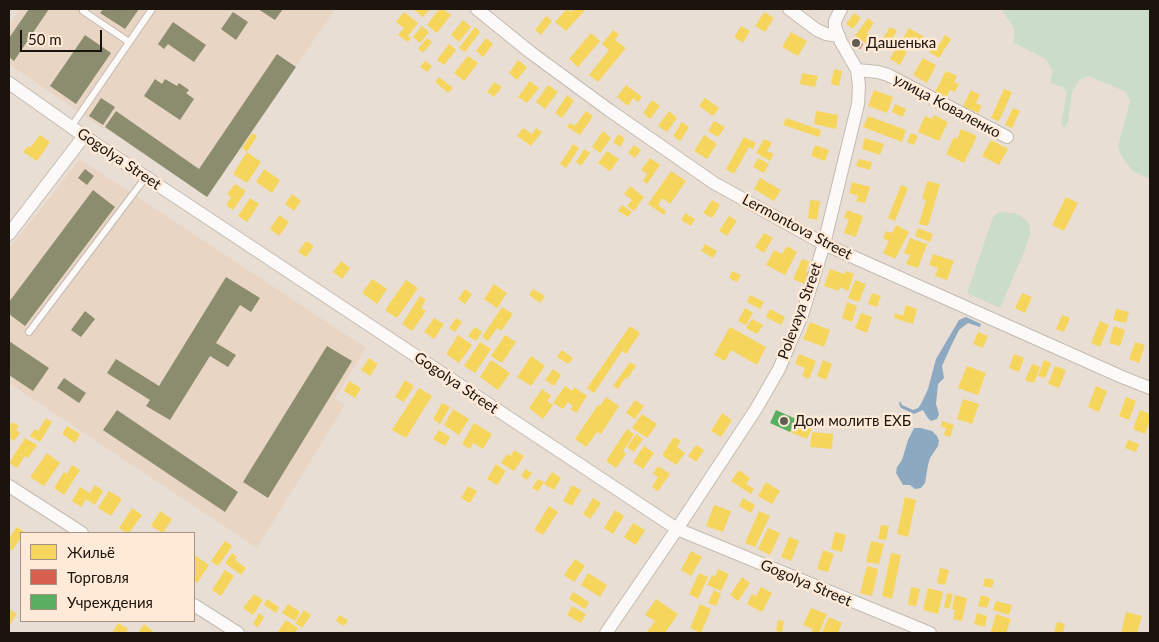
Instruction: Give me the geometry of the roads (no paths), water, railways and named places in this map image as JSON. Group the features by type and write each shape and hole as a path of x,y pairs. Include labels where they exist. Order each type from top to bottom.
{"street":[{"name":"Lermontova Street","path":"477,9 507,34 609,110 714,183 824,244 1150,388"},
{"path":"790,9 818,30 826,34 839,36"},
{"name":"Polevaya Street","path":"606,633 756,409 779,369 802,315 824,244 858,104 859,86 857,70 835,27 835,21 841,9"},
{"name":"улица Коваленко","path":"857,70 888,75 1007,137"},
{"name":"Gogolya Street","path":"9,84 84,136 677,529 930,633"},
{"path":"9,234 84,136"},
{"path":"9,486 80,532"},
{"path":"195,606 238,633"}],"lane":[{"path":"85,9 83,11 129,42"},
{"path":"71,127 152,9"},
{"path":"29,332 146,177"}],"water":[{"path":"966,317 981,324 980,327 968,323 959,330 952,344 942,366 944,378 938,384 936,404 939,414 937,419 931,421 923,410 914,414 901,408 900,401 902,405 913,410 921,404 928,389 936,359 959,320"},
{"path":"914,428 932,431 939,441 930,458 925,483 921,488 915,489 910,485 903,485 896,473"}],"place":[{"name":"Дашенька","path":"856,43"},
{"name":"Дом молитв ЕХБ","path":"784,421"}]}
